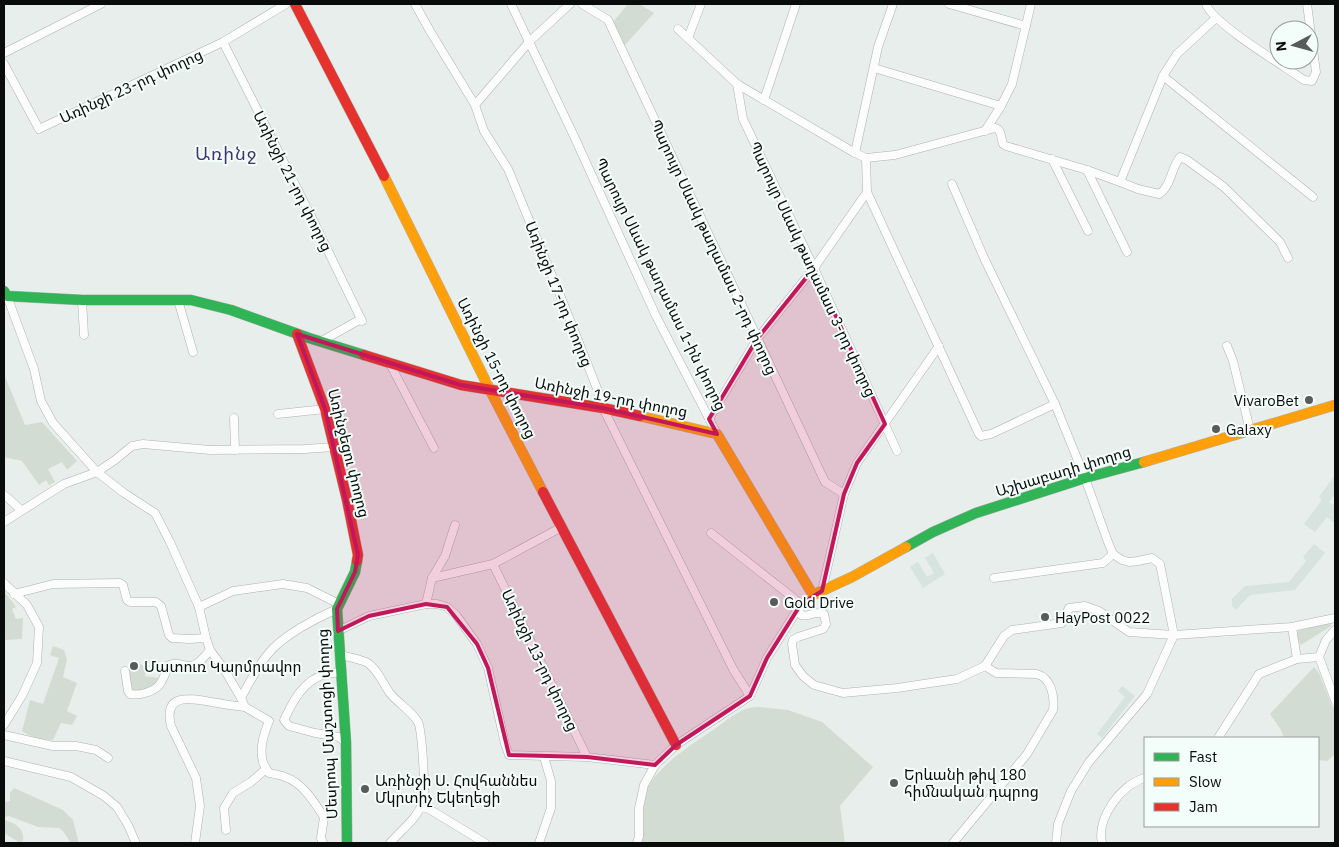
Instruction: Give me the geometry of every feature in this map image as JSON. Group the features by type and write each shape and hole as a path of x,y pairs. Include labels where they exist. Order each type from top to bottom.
{"street":[{"path":"4,53 102,4"},
{"name":"Առինջի 23-րդ փողոց","path":"4,64 39,129 223,42 286,4"},
{"name":"Առինջի 15-րդ փողոց","path":"295,4 387,182 490,390 676,745"},
{"name":"Առինջի 17-րդ փողոց","path":"415,4 475,105 484,131 508,169 598,391 602,408 724,651 750,696"},
{"name":"Պարույր Սևակ թաղամաս 1-ին փողոց","path":"511,4 656,316 709,419 817,593"},
{"path":"475,105 529,42 570,4"},
{"name":"Պարույր Սևակ թաղամաս 2-րդ փողոց","path":"582,4 608,20 825,482 844,494"},
{"path":"688,38 701,4"},
{"path":"764,100 796,4"},
{"path":"855,153 878,47 893,4"},
{"path":"949,4 1026,26"},
{"path":"985,131 1012,84 1031,4"},
{"path":"1206,4 1216,18 1239,36 1304,80 1312,81 1316,72 1307,4"},
{"path":"1120,182 1163,76 1177,54 1216,18"},
{"path":"678,29 737,84 866,158 895,155 997,128 1000,131 1003,144 1006,146 1087,170 1138,189 1159,194 1164,191 1180,157 1224,187 1280,242 1288,258"},
{"name":"Առինջի 21-րդ փողոց","path":"223,42 361,320 320,342"},
{"path":"874,68 1001,106"},
{"path":"1163,76 1313,197"},
{"name":"Պարույր Սևակ թաղամաս 3-րդ փողոց","path":"737,84 743,119 814,268 897,451"},
{"path":"866,158 867,192 979,434 981,436 991,434 1055,404"},
{"path":"1052,159 1088,231"},
{"path":"1087,170 1127,252"},
{"path":"952,184 985,260 1055,404 1113,554 1129,562 1152,558 1160,564 1174,635 1147,694 1088,762 1070,791 1058,824 1056,843"},
{"path":"709,419 757,339 814,268 867,192"},
{"path":"245,707 224,669 210,650 199,607 155,513 97,472 54,423 41,401 34,369 6,293 82,300 191,300 231,310 297,334"},
{"path":"82,300 84,335"},
{"path":"178,300 192,352"},
{"name":"Առինջի 19-րդ փողոց","path":"297,334 462,384 602,408 717,434"},
{"name":"Առինջեցու փողոց","path":"297,334 324,409 358,555 355,572 338,606"},
{"path":"637,843 639,808 644,785 655,766 676,745 750,696 767,658 801,604 817,593 844,494 857,463 939,346"},
{"path":"1227,346 1233,361 1250,430"},
{"path":"389,362 434,448"},
{"name":"Աշխաբադի փողոց","path":"817,593 852,577 934,532 962,519 1085,478 1335,405"},
{"path":"278,414 324,409"},
{"path":"234,418 235,450"},
{"path":"4,522 64,484 97,472 132,446 143,444 210,450 334,447"},
{"path":"4,495 21,510"},
{"path":"426,604 432,578 445,556 455,525"},
{"path":"432,578 493,564 562,527"},
{"path":"711,532 801,604"},
{"path":"994,578 1103,563 1113,554"},
{"name":"Առինջի 13-րդ փողոց","path":"493,564 587,757"},
{"path":"14,594 53,584 120,583 123,585 127,600 130,602 156,602 161,606 169,635 172,638 206,638"},
{"path":"4,584 27,605 39,627 37,662 22,696 4,725"},
{"path":"199,607 234,591 283,584 307,588 338,606 282,639 268,653 241,698"},
{"path":"338,631 368,616 426,604 448,607 456,614 477,644 488,668 505,744 510,755 587,757 655,766"},
{"path":"801,604 799,611 801,615 804,616 818,612 824,614 826,624 823,628 793,640 795,665 802,676 814,685 843,693 897,688 957,679 985,666 1004,636 1012,630 1062,623 1069,608 1085,606 1099,611 1129,632 1174,635 1292,627 1335,618"},
{"name":"Մեսրոպ Մաշտոցի փողոց","path":"338,606 346,743 348,843"},
{"path":"1292,627 1297,659"},
{"path":"1335,630 1326,640 1319,657 1335,700"},
{"path":"124,671 130,694 148,692 159,685 169,665 176,662 190,666 195,664 210,650"},
{"path":"340,655 366,662 372,667 391,694 418,722 421,734 424,799 421,807 410,822 390,843"},
{"path":"1219,737 1259,674 1297,659 1319,657"},
{"path":"953,843 1027,754 1053,710 1054,696 1048,680 1043,676 1038,674 996,673 985,666"},
{"path":"341,672 325,674 301,689 284,720 289,726 315,734 339,737 346,743"},
{"path":"195,843 200,806 196,778 169,718 169,711 173,705 180,700 190,698 245,707 270,721 264,734 262,748 263,763 269,773 287,777 300,786 312,800 324,817 321,838 323,843"},
{"path":"4,735 53,746 76,746 96,750 108,758"},
{"path":"539,843 551,808 551,781 544,756"},
{"path":"4,761 71,777 104,796 117,807 136,842"},
{"path":"226,830 224,808 233,793 251,782 266,769"},
{"path":"1102,843 1102,823 1111,804 1130,785 1144,778"},
{"path":"421,807 429,809 486,843"},
{"path":"136,842 137,829"},
{"path":"470,843 471,835"}],"highlighted area":[{"path":"814,268 885,424 857,463 844,494 822,591 801,604 767,658 750,696 676,745 655,765 587,757 509,755 488,668 477,644 447,607 426,604 369,616 338,631 337,609 355,572 358,555 325,409 297,334 461,385 603,408 717,434 709,419 757,339"}],"shaded area":[{"path":"628,4 639,4 654,13 624,46 613,22"},
{"path":"4,374 25,425 42,422 77,461 67,470 62,462 48,469 55,482 49,485 46,480 39,485 22,461 4,457"},
{"path":"1335,475 1335,494 1329,502 1333,505 1335,503 1335,524 1327,517 1315,532 1304,524 1322,500 1319,497"},
{"path":"1314,544 1325,553 1295,590 1250,595 1236,610 1232,606 1232,599 1245,586 1289,582 1306,561 1303,557"},
{"path":"933,553 945,574 923,588 910,567 918,562 927,577 934,573 925,558"},
{"path":"4,591 16,607 12,609 16,619 23,618 22,639 4,640"},
{"path":"1331,623 1331,626 1301,645 1296,637 1298,631"},
{"path":"53,646 64,650 67,659 63,677 77,683 67,711 77,716 72,725 61,723 53,740 36,739 22,731 30,700 43,704 59,658 50,655"},
{"path":"131,661 139,663 146,668 145,676 159,678 153,687 130,693 127,675"},
{"path":"1314,667 1319,673 1335,711 1335,754 1327,761 1319,760 1319,737 1284,737 1270,714"},
{"path":"1122,686 1135,696 1102,738 1097,734 1125,697 1118,691"},
{"path":"760,707 788,710 822,722 873,767 840,806 845,843 642,843 646,793 650,783 657,774 686,748 732,716 745,709"},
{"path":"14,788 63,810 73,820 79,843 71,843 59,828 38,827 9,816 4,817 4,802 10,801 10,793"},
{"path":"4,820 11,822 21,830 23,841 20,843 4,833"}],"traffic: fast":[{"path":"4,291 7,296 82,300 191,300 231,310 309,338 364,355"},
{"path":"906,547 933,532 976,513 1085,478 1144,462"},
{"path":"347,843 346,743 337,609 355,572 357,561"}],"traffic: slow":[{"path":"384,176 543,492"},
{"path":"1144,462 1335,405"},
{"path":"640,416 717,434 813,595 852,577 906,547"}],"traffic: jam":[{"path":"295,4 384,176"},
{"path":"297,334 325,409 347,500 358,555 357,561"},
{"path":"364,355 461,385 603,408 640,416"},
{"path":"543,492 676,745"}],"place":[{"name":"VivaroBet","path":"1309,400"},
{"name":"Galaxy","path":"1216,429"},
{"name":"Gold Drive","path":"774,602"},
{"name":"HayPost 0022","path":"1045,617"},
{"name":"Մատուռ Կարմրավոր","path":"134,666"},
{"name":"Երևանի թիվ 180 հիմնական դպրոց","path":"894,783"},
{"name":"Առինջի Ս. Հովհաննես Մկրտիչ Եկեղեցի","path":"365,789"}],"district":[{"name":"Առինջ","path":"226,153"}]}
